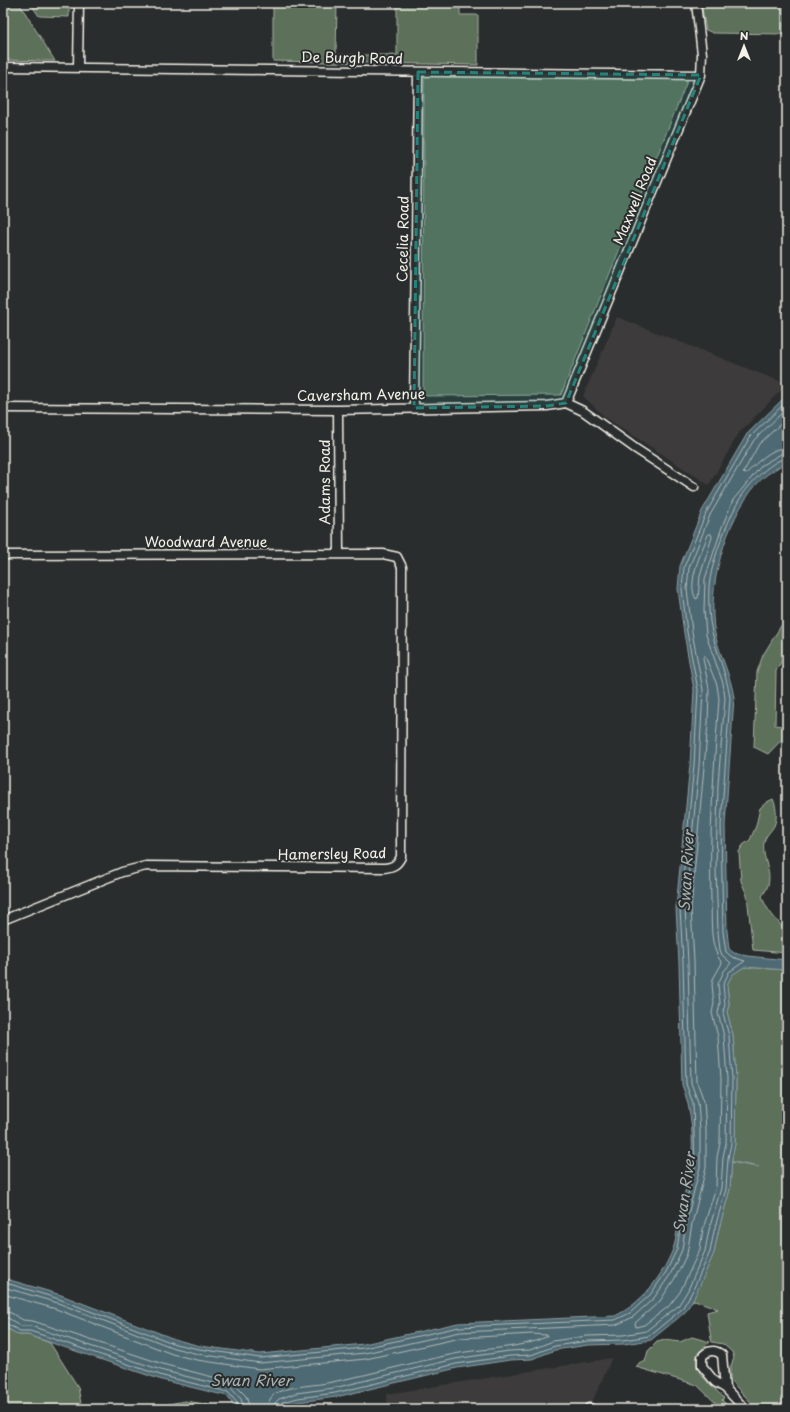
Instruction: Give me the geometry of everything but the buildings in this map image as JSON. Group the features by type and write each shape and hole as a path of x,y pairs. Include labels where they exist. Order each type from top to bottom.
{"street":[{"path":"78,67 79,3"},
{"name":"Maxwell Road","path":"566,403 701,75 702,54 696,3"},
{"name":"De Burgh Road","path":"3,67 701,75"},
{"name":"Cecelia Road","path":"414,408 418,72"},
{"path":"566,403 583,411 636,449 694,487"},
{"name":"Caversham Avenue","path":"3,408 338,410 547,406 566,403"},
{"name":"Adams Road","path":"338,410 339,554"},
{"name":"Woodward Avenue","path":"3,555 391,555 397,557 402,567"},
{"name":"Hamersley Road","path":"3,920 122,872 146,866 384,868 392,867 398,862 401,857 402,567"},
{"path":"725,1388 744,1409"}],"highlighted area":[{"path":"418,72 701,75 566,403 547,406 414,408"}],"shaded area":[{"path":"617,317 787,384 739,433 709,485 605,417 583,396"},
{"path":"612,1358 589,1409 388,1409 387,1394"}],"green space":[{"path":"3,3 19,3 55,61 3,60"},
{"path":"30,3 69,3 69,17 39,16"},
{"path":"273,3 337,3 336,55 397,55 397,3 460,3 460,15 478,15 478,65 273,61"},
{"path":"701,3 787,3 787,34 713,33 706,30"},
{"path":"424,76 688,79 561,395 423,396"},
{"path":"787,616 787,651 776,671 775,725 782,726 787,723 787,734 768,754 754,747 757,672 763,655"},
{"path":"773,799 776,810 776,819 774,826 764,842 769,882 767,889 762,896 772,914 785,930 787,930 787,953 753,950 747,895 741,881 739,852 743,845 750,840 756,826 760,808"},
{"path":"744,967 787,970 787,1409 757,1409 730,1380 730,1368 734,1358 732,1352 723,1344 712,1342 711,1339 707,1312 718,1309 695,1300 692,1301 714,1253 718,1232 730,1189 732,1158 735,1144 736,1078 733,1035 727,1012 729,1004 727,985 731,975"},
{"path":"3,1326 19,1335 28,1335 50,1343 78,1387 82,1409 3,1409"},
{"path":"692,1337 710,1342 701,1350 697,1357 696,1364 704,1378 724,1398 722,1400 731,1409 722,1409 697,1385 636,1367 640,1362 645,1362 648,1351 657,1342 665,1340 680,1342"},
{"path":"185,1401 206,1404 215,1409 155,1409 158,1406"}],"water":[{"name":"Swan River","path":"787,395 787,461 756,485 745,500 727,535 716,576 713,596 713,616 715,634 733,690 734,698 725,825 727,931 729,949 734,953 747,956 787,960 787,970 744,967 732,975 727,985 729,1004 727,1012 733,1035 736,1078 735,1144 732,1158 730,1189 718,1232 714,1253 696,1294 686,1311 651,1340 624,1344 588,1345 555,1350 532,1359 510,1360 457,1368 336,1397 298,1402 284,1406 281,1409 236,1409 227,1396 162,1380 28,1335 19,1335 3,1326 3,1278 61,1295 177,1340 200,1346 260,1354 364,1344 458,1323 615,1316 634,1304 650,1288 663,1269 675,1244 692,1156 690,1114 682,1085 676,908 690,765 694,690 678,589 680,566 702,511 747,434"}],"waterway":[{"path":"732,1162 758,1167"}]}
